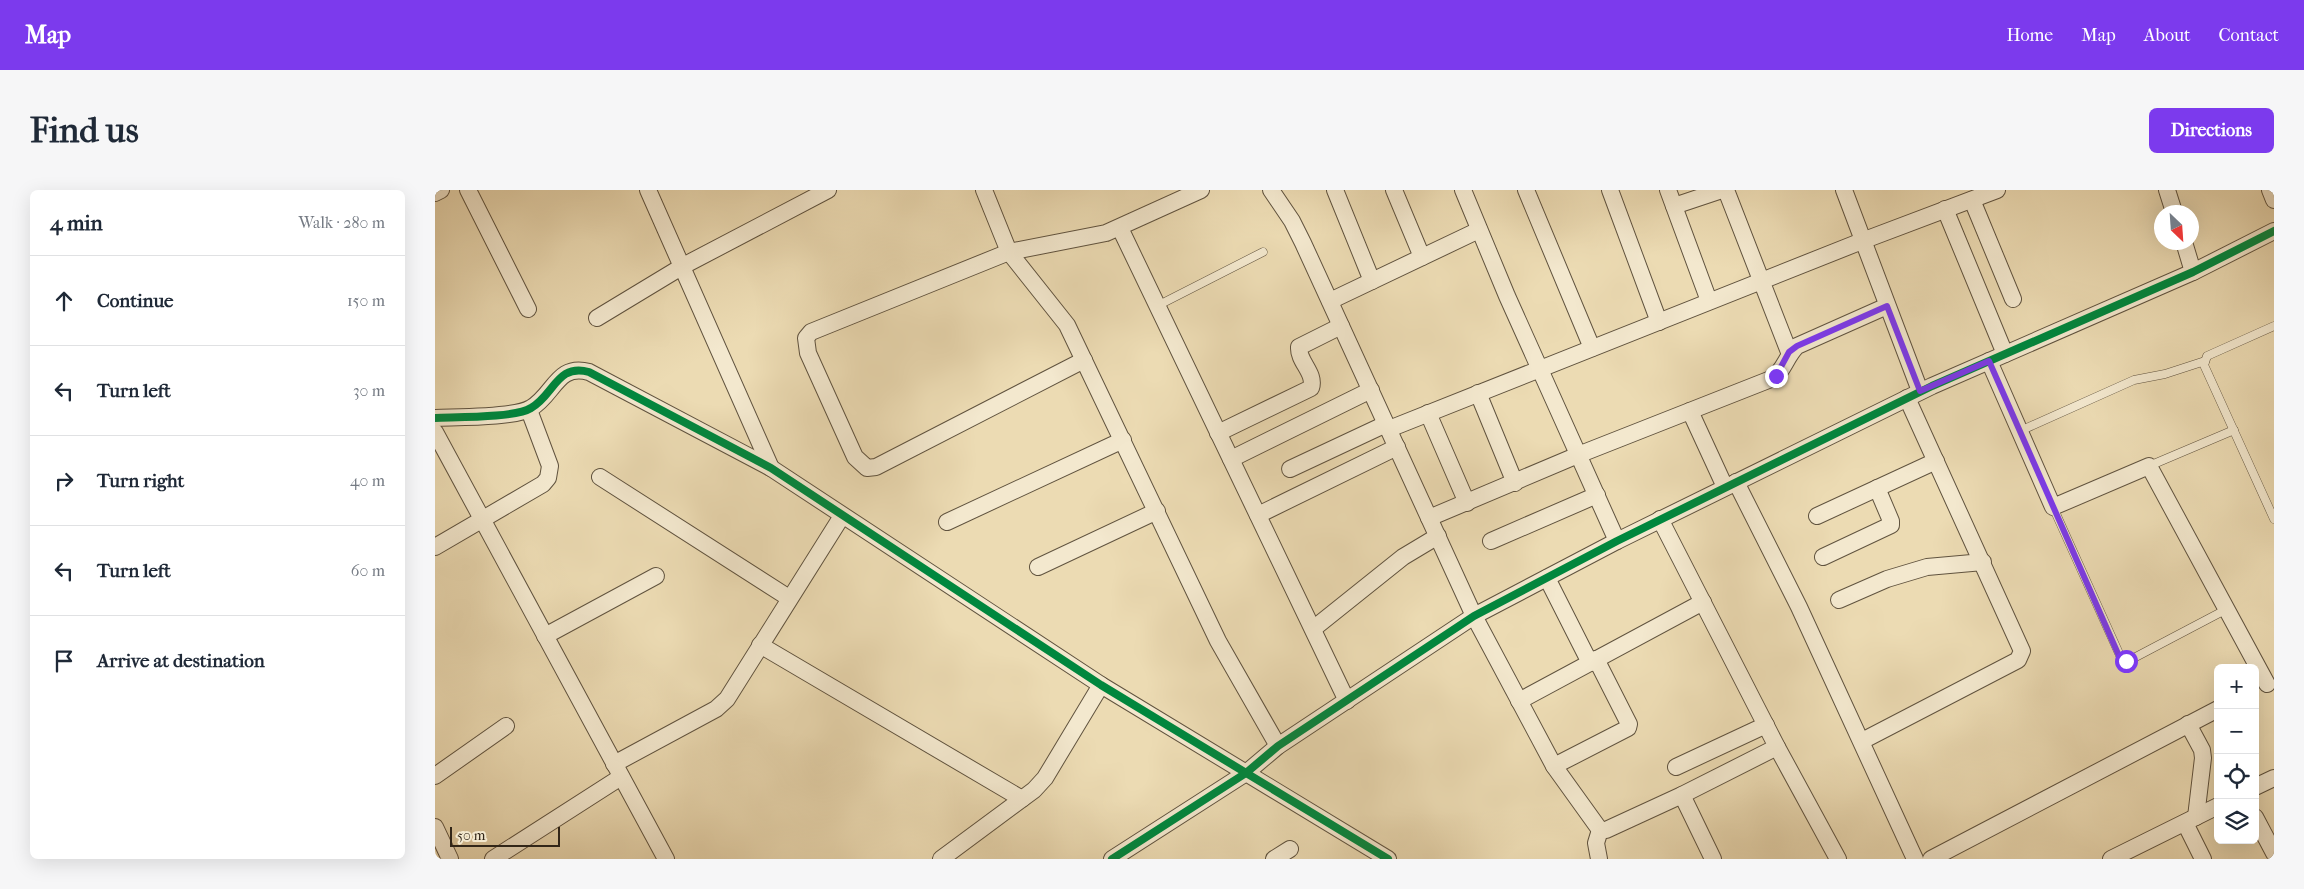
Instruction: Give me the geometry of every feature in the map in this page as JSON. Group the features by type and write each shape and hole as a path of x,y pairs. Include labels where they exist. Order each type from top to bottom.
{"street":[{"path":"435,193 441,190"},
{"path":"468,190 528,309"},
{"path":"648,190 771,468"},
{"path":"597,318 683,266 828,190"},
{"path":"984,190 1009,252 1067,325 1218,641 1279,746"},
{"path":"1084,360 876,466 867,468 855,457 808,352 806,338 811,332 1009,252 1095,237 1120,228 1201,190"},
{"path":"1271,190 1292,221 1474,616 1554,766 1600,830"},
{"path":"1335,190 1372,281"},
{"path":"1394,190 1422,257"},
{"path":"1463,190 1540,369 1617,540"},
{"path":"1526,190 1593,348"},
{"path":"1610,190 1659,322"},
{"path":"1668,190 1709,302"},
{"path":"1674,206 1722,190"},
{"path":"1726,190 1789,352"},
{"path":"1844,190 1887,306 1913,395 1936,461 2020,646 2021,656 2018,660 1862,741"},
{"path":"1290,469 1387,426 1478,394 1862,241 1997,190"},
{"path":"2167,190 2172,205"},
{"path":"2270,190 2274,200"},
{"path":"1972,200 2013,299"},
{"path":"1945,209 2005,354"},
{"path":"1120,228 1347,701"},
{"path":"1330,301 1479,230"},
{"path":"1112,859 1246,773 1279,746 1474,616 1617,540 1913,395 2193,272 2274,231"},
{"path":"2186,250 2193,272"},
{"path":"1429,518 1578,455 1776,376 1789,352 1797,346 1887,306"},
{"path":"1218,433 1311,388 1312,379 1299,353 1299,347 1341,326"},
{"path":"1989,361 2053,508 2149,466 2227,608 2265,685"},
{"path":"435,418 509,414 529,410 565,374 572,370 581,370 598,377 771,468 1101,685 1388,859"},
{"path":"1231,459 1371,390"},
{"path":"1478,394 1515,483"},
{"path":"435,546 543,484 548,478 550,466 529,410"},
{"path":"1690,410 1799,607 1915,859"},
{"path":"1428,413 1467,503"},
{"path":"435,432 666,859"},
{"path":"947,522 1123,440"},
{"path":"1258,516 1397,447"},
{"path":"1817,516 1936,461"},
{"path":"599,478 789,598"},
{"path":"1823,558 1891,525 1877,488"},
{"path":"1491,541 1597,495"},
{"path":"1037,567 1157,511"},
{"path":"493,859 618,770 721,706 842,516"},
{"path":"1661,519 1777,747 1838,859"},
{"path":"1313,629 1403,557 1438,536"},
{"path":"1839,600 1887,579 1927,566 1983,562"},
{"path":"545,636 656,576"},
{"path":"1547,578 1629,724 1628,728 1554,766"},
{"path":"1519,701 1703,602"},
{"path":"760,645 1023,799"},
{"path":"948,857 1023,799 1045,778 1101,685"},
{"path":"1932,859 2214,711"},
{"path":"2188,724 2202,750 2203,758 2191,820 2203,859"},
{"path":"1676,767 1766,725"},
{"path":"435,776 506,726"},
{"path":"1600,830 1606,830 1682,795 1777,747"},
{"path":"2259,785 2274,778"},
{"path":"1682,795 1711,858"},
{"path":"2111,859 2214,808"},
{"path":"2259,825 2274,853"},
{"path":"435,827 450,859"},
{"path":"1599,859 1596,843 1600,830"},
{"path":"1274,859 1290,849"},
{"path":"1932,859 1959,859"}],"lane":[{"path":"1157,306 1263,252"},
{"path":"2274,326 2207,356 2205,361 2205,365 2274,518"},
{"path":"2020,431 2134,380 2165,374 2205,361"},
{"path":"2149,466 2234,430"},
{"path":"2053,508 2122,660 2130,660 2227,608"}],"cycle path":[{"path":"1112,859 1246,773 1278,746 1474,616 1617,541 1932,386 2193,272 2274,231"},
{"path":"435,418 512,414 523,411 539,402 563,376 578,370 589,372 771,468 1101,685 1388,859"}],"route":[{"path":"1776,376 1781,371 1789,352 1797,346 1887,306 1920,391 1989,361 2119,656 2122,660 2126,661"}]}
